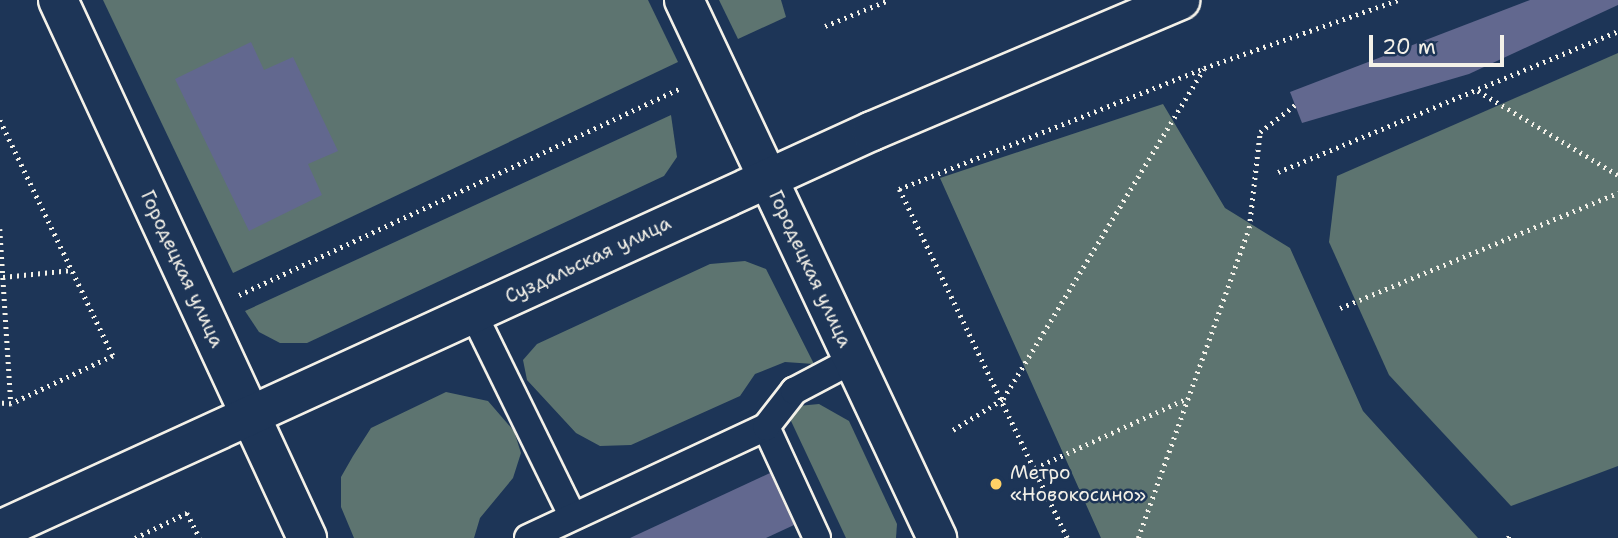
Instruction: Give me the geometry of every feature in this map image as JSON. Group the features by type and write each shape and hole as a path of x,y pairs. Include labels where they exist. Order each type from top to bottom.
{"street":[{"name":"Городецкая улица","path":"58,0 307,538"},
{"name":"Городецкая улица","path":"684,0 937,538"},
{"name":"Суздальская улица","path":"0,530 767,178 1180,0"}],"lane":[{"path":"473,313 572,515"},
{"path":"528,538 572,515 766,427 794,391 853,360"},
{"path":"766,427 817,538"}],"path":[{"path":"825,26 889,0"},
{"path":"1067,538 1003,399 899,189 1204,68 1398,0"},
{"path":"1278,172 1618,31"},
{"path":"953,430 1003,399 1204,68"},
{"path":"234,297 679,89"},
{"path":"1478,91 1618,175"},
{"path":"1138,538 1249,228 1261,132 1295,105"},
{"path":"0,120 113,356 11,404 0,403"},
{"path":"1340,309 1618,193"},
{"path":"0,229 11,404"},
{"path":"3,277 72,270"},
{"path":"1035,468 1188,398"},
{"path":"135,538 187,513 200,538"}],"green space":[{"path":"103,0 648,0 678,62 233,273"},
{"path":"719,0 781,0 786,17 738,39"},
{"path":"1618,53 1618,466 1511,506 1389,375 1329,242 1337,176"},
{"path":"1163,104 1225,208 1290,248 1363,411 1478,538 1101,538 940,178"},
{"path":"671,115 677,157 664,176 307,343 280,343 259,332 245,311"},
{"path":"745,261 766,269 814,364 785,362 755,374 740,396 631,445 600,446 576,433 527,380 523,360 537,344 710,264"},
{"path":"446,392 488,401 514,431 521,453 513,478 480,518 474,538 354,538 341,507 341,477 353,456 371,428"},
{"path":"819,404 849,421 897,524 896,538 846,538 791,421 798,406"}],"building":[{"path":"1530,0 1618,0 1618,5 1469,74 1302,123 1290,92"},
{"path":"251,42 264,70 293,57 338,151 308,164 322,195 249,231 175,79"},
{"path":"770,473 794,525 766,538 630,538"}],"place":[{"name":"Метро «Новокосино»","path":"996,484"}]}
